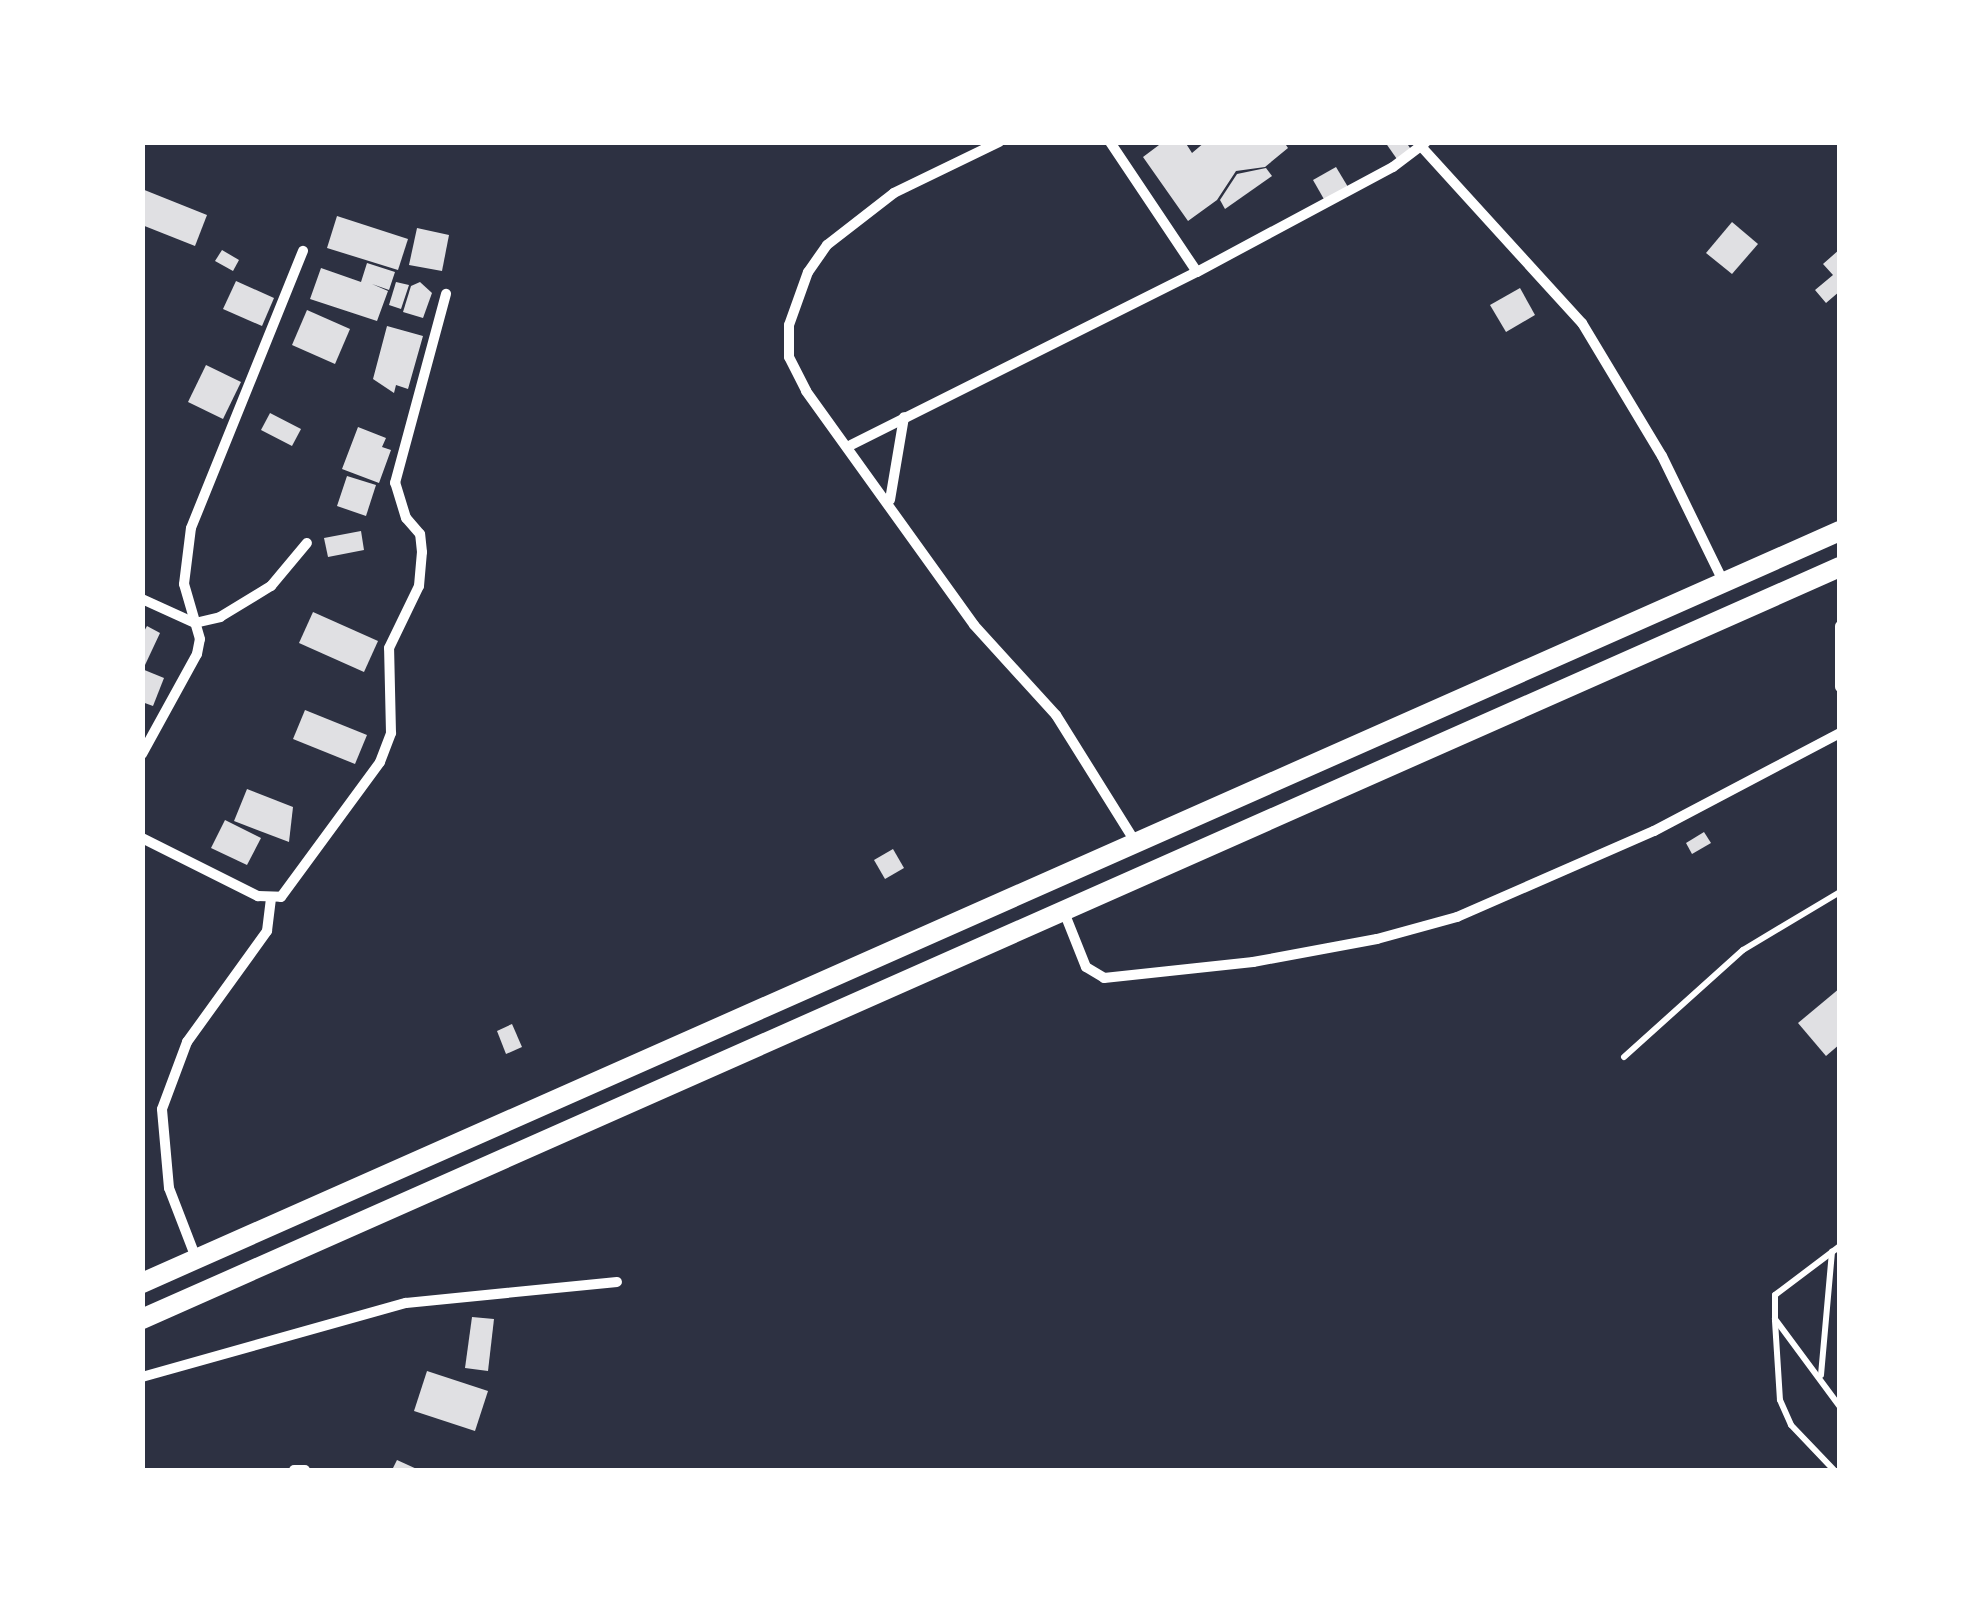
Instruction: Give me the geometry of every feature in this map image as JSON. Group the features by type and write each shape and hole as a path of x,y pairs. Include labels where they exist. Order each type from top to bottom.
{"highway":[{"path":"142,1283 1840,531"},
{"path":"142,1319 1840,567"}],"street":[{"path":"999,142 894,193 827,245 808,272 789,325 789,357 806,391 850,445 974,624 1056,714 1136,842"},
{"path":"1110,142 1197,272"},
{"path":"850,445 1197,272 1422,144 1582,323 1662,456 1723,581"},
{"path":"142,754 197,654 183,558 191,528 303,251"},
{"path":"142,838 271,900 281,897 364,785 391,733 389,648 419,586 420,534 406,518 395,484 446,294"},
{"path":"890,501 904,418"},
{"path":"142,599 195,623 243,608 272,586 308,543"},
{"path":"1840,626 1840,687"},
{"path":"1064,912 1086,967 1104,978 1377,939 1457,917 1654,831 1840,733"},
{"path":"196,1259 169,1188 162,1109 187,1042 267,932 271,900"},
{"path":"142,1377 406,1303 617,1282"},
{"path":"294,1470 305,1470"}],"lane":[{"path":"1624,1056 1744,950 1840,892"},
{"path":"1834,1470 1790,1425 1780,1400 1775,1295 1836,1248"},
{"path":"1821,1376 1836,1248"},
{"path":"1776,1319 1821,1376 1840,1408"}],"building":[{"path":"1163,142 1185,142 1192,153 1205,142 1284,142 1288,148 1265,167 1236,171 1217,200 1188,221 1143,157"},
{"path":"1385,142 1406,142 1412,151 1399,162"},
{"path":"1336,167 1348,187 1325,201 1313,180"},
{"path":"1266,168 1272,176 1225,209 1220,200 1237,174"},
{"path":"142,189 207,215 195,246 142,225"},
{"path":"337,216 408,239 398,270 327,248"},
{"path":"1732,222 1758,244 1732,274 1706,253"},
{"path":"417,228 449,235 442,271 409,265"},
{"path":"1840,249 1840,291 1826,303 1815,290 1833,275 1823,264"},
{"path":"222,250 239,260 233,271 215,261"},
{"path":"367,263 395,272 389,290 372,284 388,291 377,321 310,299 321,268 361,282"},
{"path":"236,281 274,298 262,326 223,309"},
{"path":"396,282 409,285 401,309 389,305"},
{"path":"420,282 432,293 423,318 403,312 411,286"},
{"path":"1520,288 1535,315 1506,332 1490,305"},
{"path":"307,310 350,329 335,364 292,345"},
{"path":"387,326 423,336 408,389 396,385 394,393 373,379"},
{"path":"206,365 241,382 223,419 188,402"},
{"path":"270,413 301,429 292,446 261,430"},
{"path":"358,427 386,438 382,447 391,450 379,483 342,469"},
{"path":"347,476 376,485 366,516 337,506"},
{"path":"361,531 364,550 328,557 324,538"},
{"path":"313,612 378,641 364,672 299,643"},
{"path":"147,626 160,633 145,665 142,635"},
{"path":"142,669 164,678 153,706 142,702"},
{"path":"305,710 367,735 355,764 293,739"},
{"path":"247,789 293,807 289,842 234,821"},
{"path":"225,820 261,838 247,865 211,848"},
{"path":"1704,832 1711,843 1692,854 1686,843"},
{"path":"893,849 904,868 885,879 874,860"},
{"path":"1840,988 1840,1044 1826,1056 1798,1023"},
{"path":"512,1024 522,1047 506,1054 497,1031"},
{"path":"472,1317 494,1319 488,1371 465,1368"},
{"path":"427,1371 488,1391 475,1431 414,1411"},
{"path":"397,1460 419,1470 392,1470"}]}
